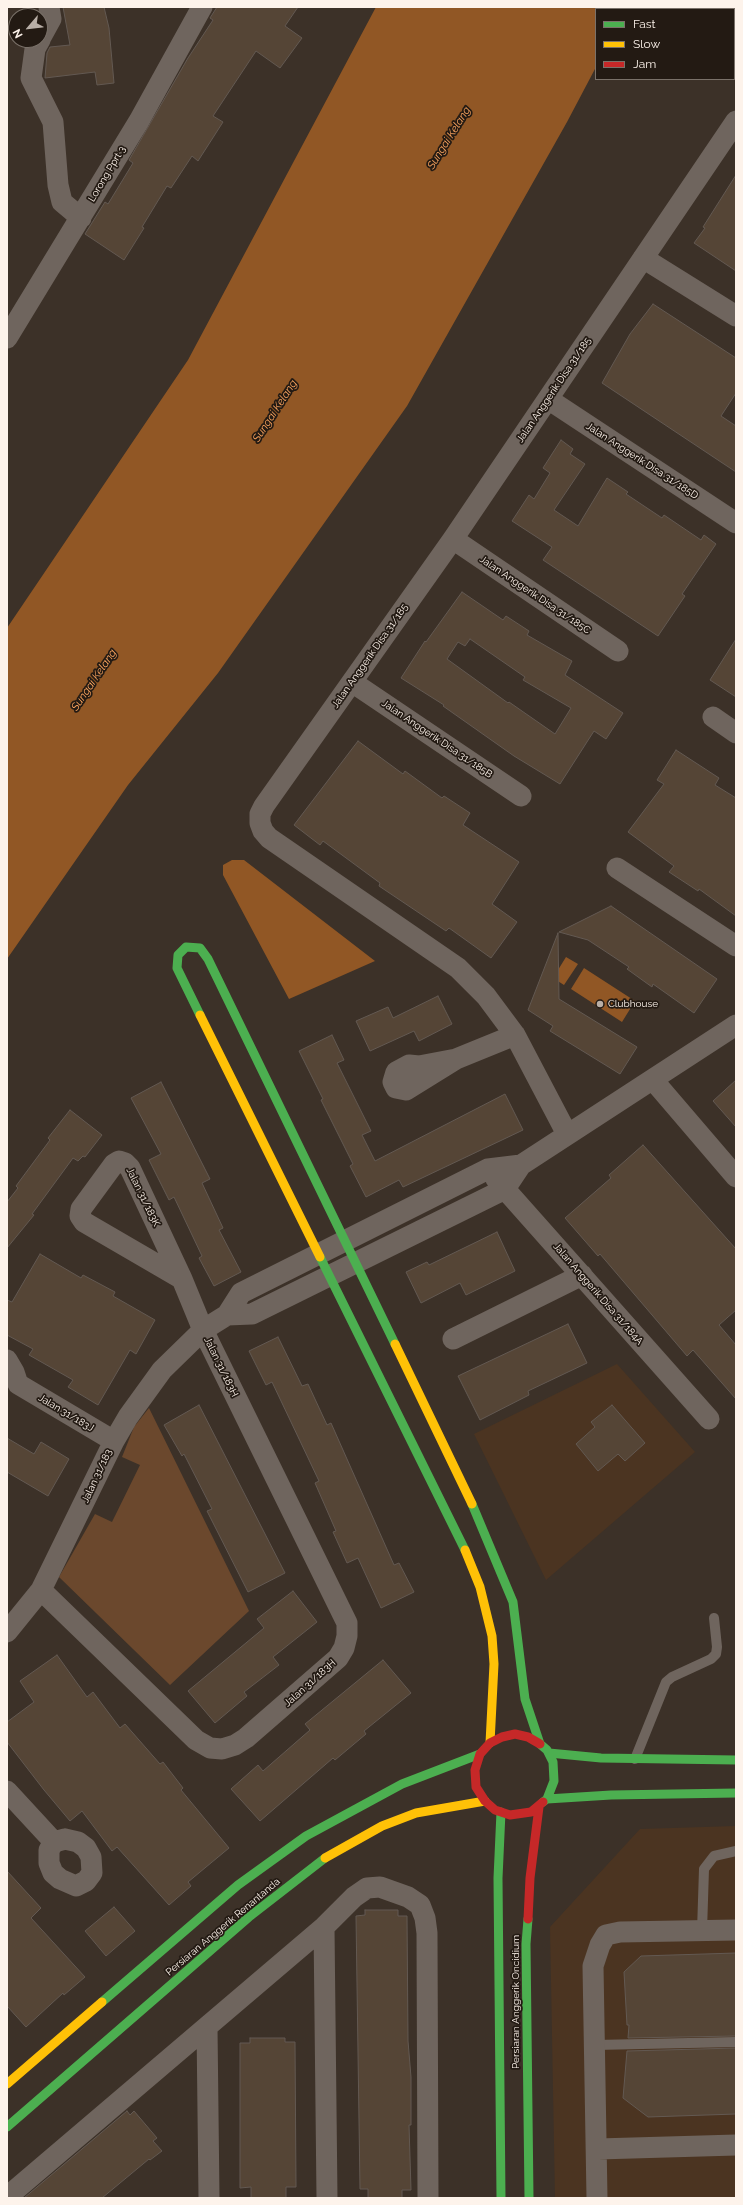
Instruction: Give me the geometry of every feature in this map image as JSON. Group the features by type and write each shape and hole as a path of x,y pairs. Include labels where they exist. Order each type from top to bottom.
{"main road":[{"path":"490,1743 494,1664 492,1636 480,1587 464,1548 177,968 178,955 186,947 200,948 208,959 466,1489 512,1602 525,1699 540,1744"},
{"path":"515,1734 528,1737 540,1744 549,1753 555,1772 554,1781 547,1799 539,1807 521,1814 501,1812 485,1801 478,1790 475,1778 477,1761 480,1754 490,1743 502,1736 515,1734"},
{"path":"549,1753 601,1758 736,1760"},
{"path":"7,2084 238,1885 306,1836 402,1784 480,1754"},
{"path":"547,1799 611,1795 736,1793"},
{"name":"Persiaran Anggerik Renantanda","path":"7,2127 249,1917 319,1862 382,1826 416,1813 485,1801"},
{"name":"Persiaran Anggerik Oncidium","path":"529,2198 526,1944 530,1878 539,1807"},
{"name":"Persiaran Anggerik Oncidium","path":"501,1812 498,1878 501,2198"}],"street":[{"path":"48,25 51,19 49,7"},
{"name":"Lorong Pprt 3","path":"7,338 81,218 202,7"},
{"path":"36,48 32,63 31,78 53,122 58,185 62,202 81,218"},
{"name":"Jalan Anggerik Disa 31/185","path":"567,1134 515,1034 486,996 458,968 269,838 263,831 260,823 260,814 264,806 453,539 736,121"},
{"path":"643,258 736,316"},
{"name":"Jalan Anggerik Disa 31/185D","path":"548,399 736,523"},
{"name":"Jalan Anggerik Disa 31/185C","path":"453,539 618,651"},
{"name":"Jalan Anggerik Disa 31/185B","path":"352,682 521,796"},
{"path":"713,717 736,733"},
{"path":"617,868 736,946"},
{"path":"227,1315 252,1314 505,1188 521,1165 736,1025"},
{"path":"456,1059 515,1034"},
{"path":"653,1080 736,1177"},
{"name":"Jalan 31/183K","path":"182,1279 84,1222 80,1216 81,1208 114,1164 119,1161 125,1163 130,1168 182,1279 202,1330"},
{"path":"227,1315 241,1294 265,1281 488,1169 521,1165"},
{"name":"Jalan Anggerik Disa 31/184A","path":"488,1169 709,1419"},
{"path":"453,1339 582,1275"},
{"path":"265,1281 276,1302"},
{"name":"Jalan 31/183","path":"8,1629 41,1590 114,1441 128,1417 162,1370 202,1330 227,1315"},
{"name":"Jalan 31/183H","path":"41,1590 196,1740 210,1748 222,1749 235,1745 246,1738 338,1658 344,1648 348,1636 347,1623 202,1330"},
{"name":"Jalan 31/183J","path":"7,1360 14,1372 13,1386 114,1441"},
{"path":"7,1790 54,1842"},
{"path":"7,2197 324,1927 354,1897 367,1888 380,1887 394,1891 420,1905 425,1918 428,2198"},
{"path":"324,1927 327,2198"},
{"path":"597,2198 598,2149 593,1966 600,1945 606,1935 620,1932 736,1930"},
{"path":"207,2027 209,2198"},
{"path":"598,2149 736,2145"}],"lane":[{"path":"635,1759 666,1682 672,1677 711,1659 716,1654 717,1646 714,1618"},
{"path":"702,1931 704,1869 714,1856 736,1851"},
{"path":"595,2045 736,2042"}],"shaded area":[{"path":"617,1364 695,1452 546,1580 474,1434"},
{"path":"149,1408 249,1611 170,1685 59,1577 95,1514 112,1522 140,1465 122,1457 134,1427"},
{"path":"736,1826 736,2198 555,2198 550,1927 640,1829"}],"water":[{"name":"Sungai Kelang","path":"376,7 630,7 595,8 595,69 567,122 407,406 218,673 128,785 7,959 7,628 188,360"},
{"path":"232,860 244,860 375,961 289,999 223,875 223,865"},
{"path":"566,957 578,964 564,985 553,978"},
{"path":"584,968 635,1001 622,1022 571,989"}],"building":[{"path":"63,7 104,7 109,28 114,83 97,85 95,72 45,78 47,53 50,47 70,45"},
{"path":"217,7 298,7 285,26 302,38 280,68 256,51 213,116 223,122 198,161 192,156 171,188 167,186 142,227 144,228 124,260 85,234 105,202 108,204 133,163 129,160 188,58 213,20 210,18"},
{"path":"736,175 736,271 694,243 705,228 703,227"},
{"path":"653,304 736,358 736,393 721,416 736,426 736,472 602,383 630,334"},
{"path":"561,440 573,449 570,454 585,464 554,510 578,526 607,478 628,492 626,494 662,518 664,515 701,540 704,535 716,544 682,594 685,596 658,636 543,560 552,547 512,521 529,495 534,499 550,473 543,468"},
{"path":"462,592 503,620 506,616 529,631 527,635 572,661 565,675 623,713 606,739 594,731 560,784 514,756 443,706 444,705 401,678 425,641 426,642","holes":["470,639 525,677 523,680 571,708 555,734 509,702 508,703 447,659 458,642 465,646"]},
{"path":"736,639 736,697 710,680"},
{"path":"358,741 403,774 405,771 442,798 444,796 470,813 463,825 519,862 492,904 517,922 491,958 449,928 446,931 379,886 380,883 323,841 320,845 294,825"},
{"path":"676,750 719,778 715,785 736,798 736,916 699,889 698,891 669,872 674,866 628,832 664,784 657,780"},
{"path":"611,906 717,979 694,1013 653,984 652,987 627,969 629,967 588,940 559,932"},
{"path":"558,933 559,999 637,1047 620,1074 550,1031 553,1026 528,1010"},
{"path":"438,996 452,1024 419,1041 414,1031 370,1051 356,1021 388,1007 393,1018"},
{"path":"332,1035 344,1060 337,1063 371,1131 362,1135 375,1161 505,1094 523,1130 403,1187 399,1180 366,1197 350,1166 353,1164 321,1100 323,1099 299,1051"},
{"path":"736,1080 736,1127 713,1101"},
{"path":"161,1082 210,1179 202,1183 223,1228 219,1230 241,1272 214,1286 199,1258 202,1256 174,1197 169,1200 149,1160 161,1154 131,1098"},
{"path":"70,1110 102,1135 85,1157 83,1156 78,1161 73,1158 32,1214 34,1215 7,1248 7,1202 18,1188 16,1186 50,1140 48,1138"},
{"path":"643,1145 736,1249 736,1310 719,1325 736,1345 736,1399 693,1350 687,1356 600,1254 598,1256 565,1218 611,1178 609,1175"},
{"path":"497,1232 515,1271 466,1295 460,1283 421,1303 406,1272 427,1262 429,1265"},
{"path":"40,1254 81,1278 83,1275 115,1292 113,1296 155,1320 136,1354 130,1350 98,1405 68,1387 73,1380 29,1355 33,1349 7,1335 7,1300 12,1302"},
{"path":"568,1324 587,1363 528,1391 529,1395 480,1420 458,1376"},
{"path":"278,1337 302,1386 308,1384 327,1425 331,1423 394,1565 399,1563 414,1592 381,1608 358,1558 347,1563 333,1532 336,1531 315,1483 319,1481 272,1382 266,1385 249,1351"},
{"path":"199,1405 285,1573 248,1592 207,1511 212,1509 184,1454 182,1456 164,1425"},
{"path":"612,1405 645,1443 625,1461 618,1454 598,1471 576,1444 595,1427 591,1422"},
{"path":"7,1438 34,1454 41,1442 69,1459 48,1496 7,1472"},
{"path":"293,1591 317,1622 273,1657 279,1665 244,1692 247,1696 215,1723 188,1691 264,1628 257,1619"},
{"path":"57,1655 87,1697 93,1692 120,1728 125,1724 160,1764 163,1762 183,1788 181,1790 229,1848 188,1882 191,1886 169,1905 117,1847 112,1851 82,1811 70,1821 7,1742 7,1722 34,1702 20,1681"},
{"path":"383,1660 411,1693 364,1731 366,1734 335,1760 333,1758 260,1821 231,1789 258,1765 263,1771 310,1730 305,1724"},
{"path":"7,1871 41,1908 31,1918 85,1977 64,1995 63,1993 26,2027 7,2006"},
{"path":"114,1907 135,1931 106,1956 85,1931"},
{"path":"365,1910 398,1910 398,1916 407,1916 408,2041 411,2077 411,2125 409,2125 411,2190 402,2190 402,2198 368,2198 368,2189 360,2189 356,1916 365,1915"},
{"path":"736,1953 736,2036 628,2038 629,2025 627,2025 624,1972 641,1956"},
{"path":"250,2038 285,2038 285,2042 295,2042 296,2187 286,2187 286,2198 251,2198 251,2187 240,2188 240,2043 250,2043"},
{"path":"736,2048 736,2114 648,2117 623,2098 627,2051"},
{"path":"127,2111 130,2115 134,2111 157,2138 153,2141 162,2151 150,2160 149,2159 102,2198 24,2198"}],"traffic: fast":[{"path":"200,1015 177,968 178,955 186,947 200,948 208,959 395,1344"},
{"path":"320,1257 465,1550"},
{"path":"472,1504 513,1602 525,1699 540,1744 547,1750 553,1762 554,1781 547,1799 543,1802"},
{"path":"549,1753 601,1758 736,1760"},
{"path":"102,2002 238,1885 306,1836 402,1784 480,1754"},
{"path":"547,1799 611,1795 736,1793"},
{"path":"501,1812 498,1878 501,2198"},
{"path":"7,2127 249,1917 325,1858"},
{"path":"528,1919 526,1944 529,2198"}],"traffic: slow":[{"path":"200,1015 320,1257"},
{"path":"395,1344 472,1504"},
{"path":"465,1550 480,1587 492,1636 494,1664 490,1743"},
{"path":"325,1858 382,1826 416,1813 485,1801"},
{"path":"7,2084 102,2002"}],"traffic: jam":[{"path":"540,1744 528,1737 515,1734 502,1737 490,1743 480,1754 475,1770 476,1787 485,1801 495,1810 510,1815 531,1812 543,1802"},
{"path":"528,1919 530,1878 539,1807"}],"place":[{"name":"Clubhouse","path":"600,1004"}]}
